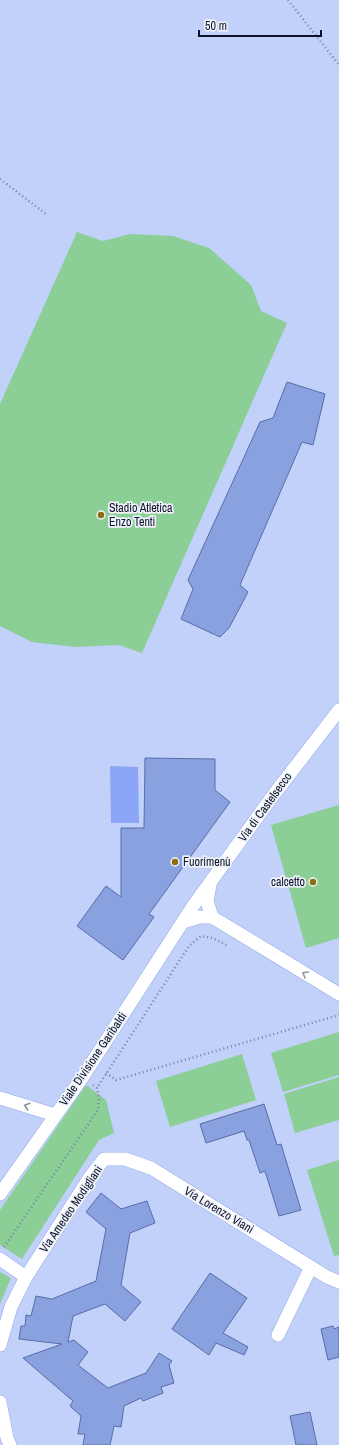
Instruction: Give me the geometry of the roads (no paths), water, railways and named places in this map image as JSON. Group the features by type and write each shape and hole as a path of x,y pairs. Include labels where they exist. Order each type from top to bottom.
{"street":[{"name":"Via di Castelsecco","path":"193,906 272,797 339,710"},
{"path":"211,882 207,901 212,917"},
{"name":"Viale Divisione Garibaldi","path":"0,1194 82,1078 193,906"},
{"path":"183,922 200,917 212,917 339,994"},
{"path":"0,1098 55,1115"},
{"name":"Via Amedeo Modigliani","path":"0,1345 12,1307 26,1277 90,1177 104,1159 125,1159"},
{"name":"Via Lorenzo Viani","path":"125,1159 151,1168 327,1277 339,1282"},
{"path":"1,1254 26,1277"},
{"path":"278,1335 311,1267"},
{"path":"0,1402 7,1438 10,1445"}],"water":[{"path":"110,766 138,767 139,823 111,823"}],"place":[{"name":"Stadio Atletica Enzo Tenti","path":"101,515"},
{"name":"Fuorimenù","path":"175,862"},
{"name":"calcetto","path":"313,882"}]}
